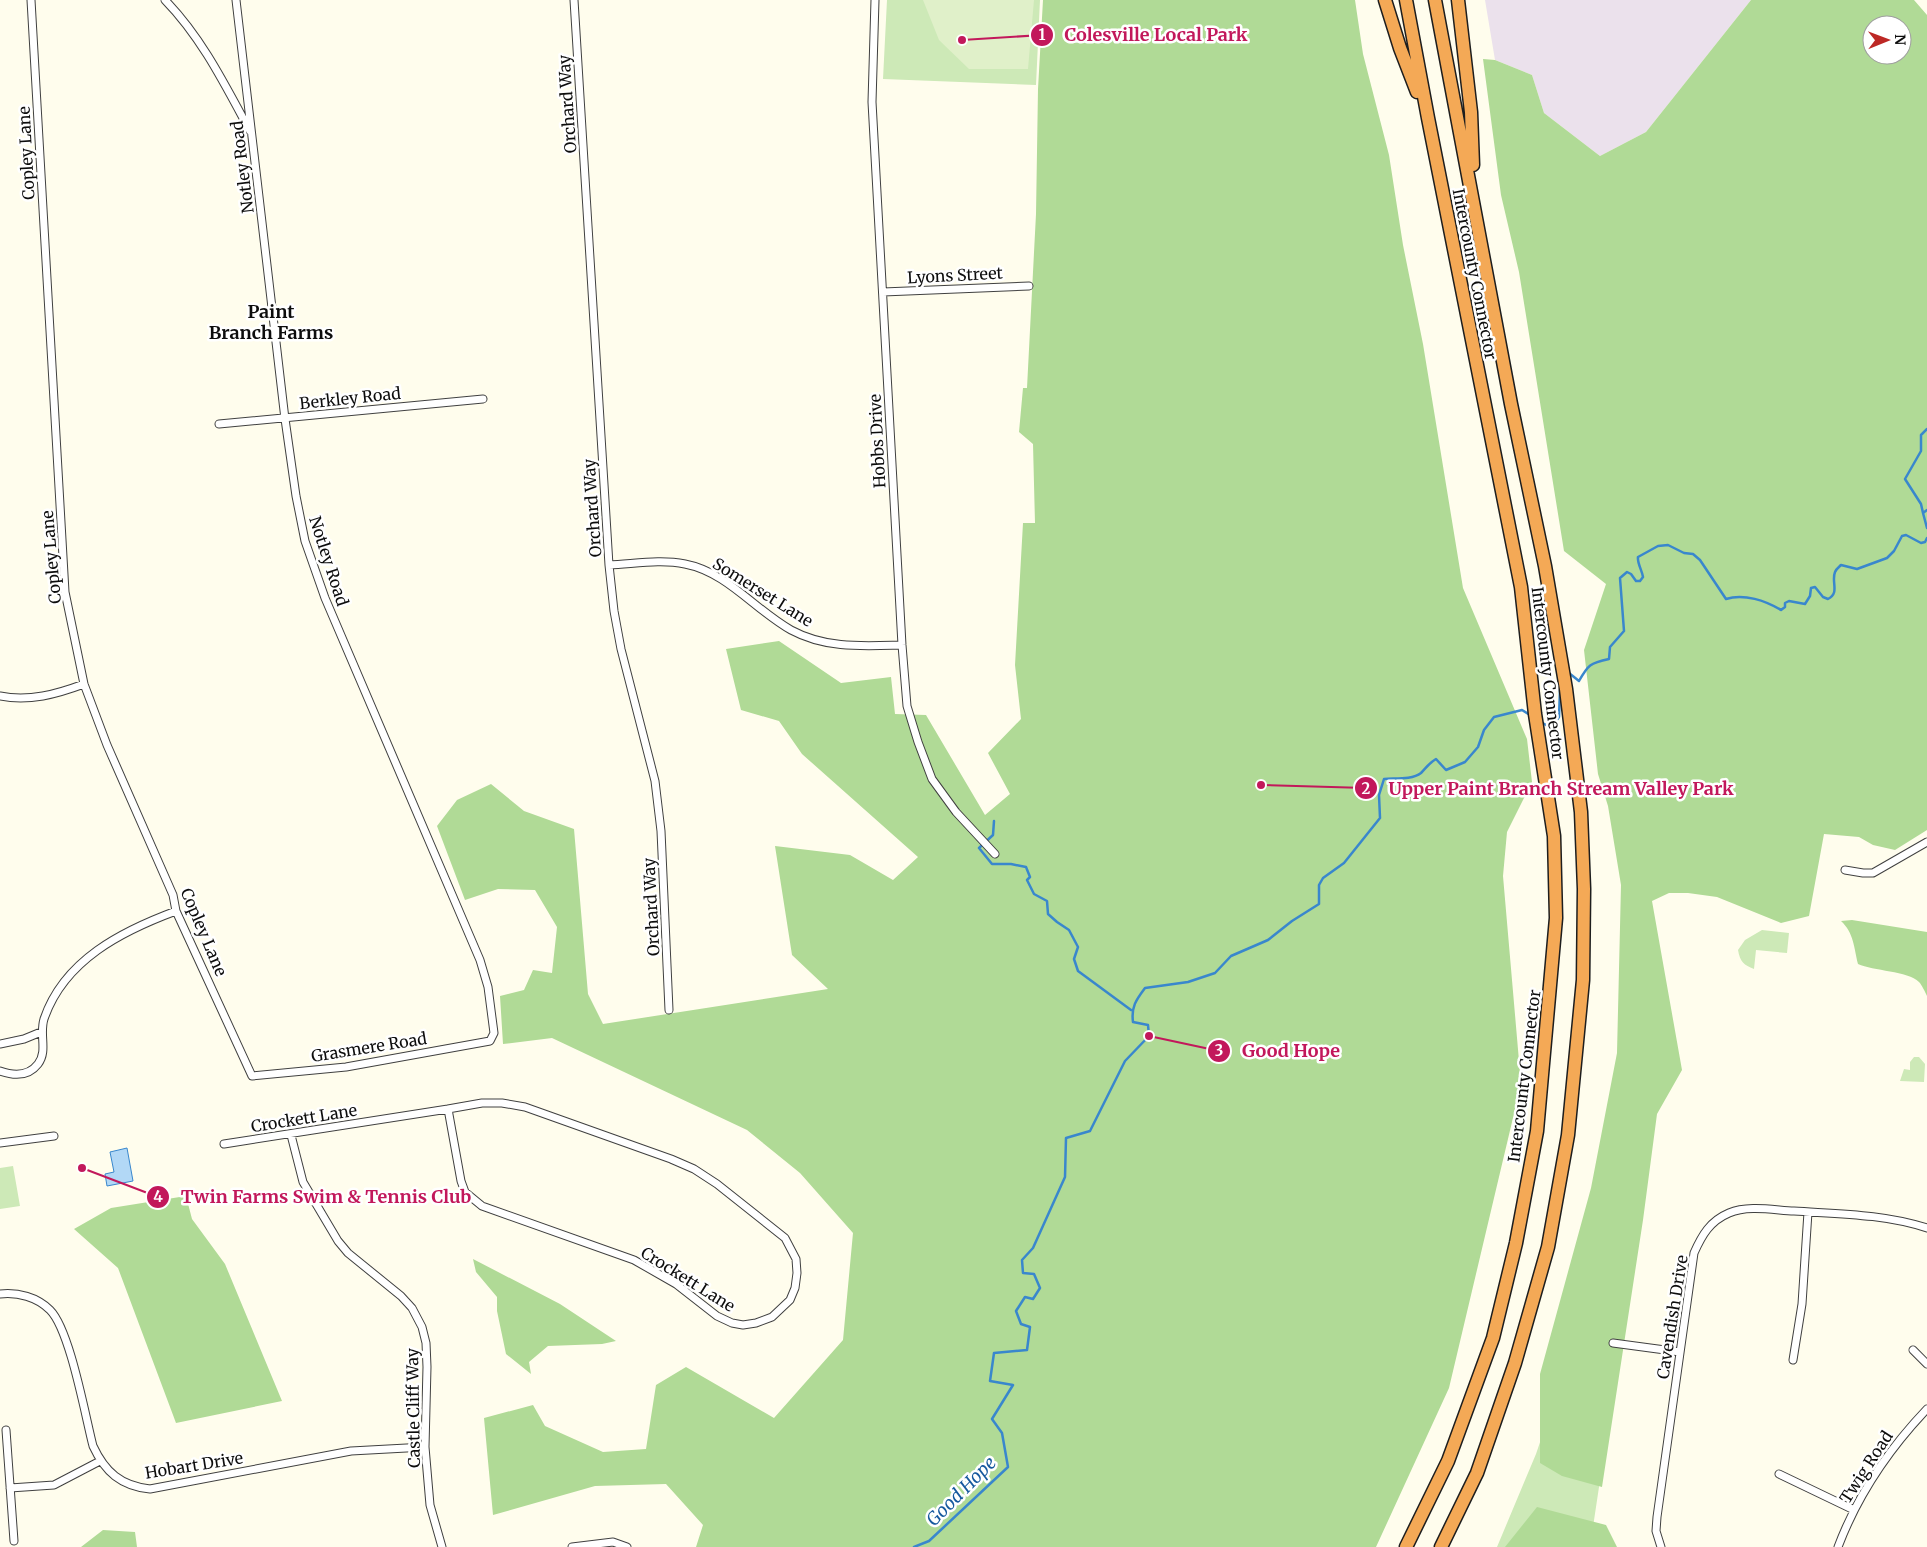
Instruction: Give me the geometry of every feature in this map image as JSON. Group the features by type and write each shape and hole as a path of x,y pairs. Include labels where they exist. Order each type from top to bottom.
{"highway":[{"path":"1385,0 1400,48 1428,118"},
{"name":"Intercounty Connector","path":"1406,0 1521,587 1535,714 1554,836 1556,918 1537,1131 1516,1243 1493,1338 1448,1461 1406,1547"},
{"name":"Intercounty Connector","path":"1435,0 1511,404 1545,566 1566,689 1581,812 1584,889 1583,980 1568,1135 1548,1247 1515,1363 1477,1474 1441,1547"},
{"path":"1458,0 1471,112 1475,210"}],"street":[{"name":"Copley Lane","path":"31,0 65,592 84,684 107,744 173,895 176,911 252,1076"},
{"path":"165,0 206,50 252,135"},
{"name":"Notley Road","path":"236,0 285,418 296,496 305,541 325,598 480,960 488,987 494,1033 490,1041"},
{"name":"Orchard Way","path":"574,0 609,565 614,611 622,649 655,781 661,831 669,1010"},
{"name":"Hobbs Drive","path":"875,0 872,102 907,706 932,779 956,812 995,854"},
{"name":"Lyons Street","path":"883,292 1029,286"},
{"name":"Berkley Road","path":"220,424 483,399"},
{"name":"Somerset Lane","path":"609,565 663,562 686,564 710,573 790,630 814,640 830,644 853,646 902,645"},
{"path":"0,696 12,698 36,697 84,684"},
{"path":"1845,870 1863,874 1873,873 1927,842"},
{"path":"0,1071 19,1076 38,1064 42,1055 43,1042 41,1032 44,1018 56,993 81,964 98,949 122,934 176,911"},
{"path":"0,1044 24,1039 41,1032"},
{"name":"Grasmere Road","path":"252,1076 346,1066 490,1041"},
{"name":"Crockett Lane","path":"224,1144 291,1135 482,1103 502,1103 525,1107 671,1159 694,1169 717,1184 785,1238 796,1259 796,1280 790,1300 772,1317 756,1323 732,1323 717,1316 676,1284 634,1260 482,1206 465,1192 461,1181 448,1109"},
{"name":"Castle Cliff Way","path":"291,1135 303,1182 338,1241 348,1253 412,1308 422,1327 426,1343 425,1448 430,1504 442,1547"},
{"path":"0,1143 54,1136"},
{"name":"Cavendish Drive","path":"1661,1547 1656,1531 1657,1516 1694,1253 1708,1228 1730,1212 1743,1210 1883,1217 1927,1228"},
{"path":"1793,1360 1802,1304 1808,1212"},
{"name":"Hobart Drive","path":"0,1294 22,1294 38,1301 51,1311 65,1335 93,1446 100,1461 110,1473 137,1488 150,1489 351,1451 425,1448"},
{"path":"1613,1343 1680,1352"},
{"path":"1913,1350 1927,1364"},
{"name":"Twig Road","path":"1838,1547 1854,1510 1888,1454 1927,1409"},
{"path":"6,1430 14,1541"},
{"path":"10,1488 54,1485 100,1461"},
{"path":"1780,1474 1854,1510"},
{"path":"572,1547 613,1542 627,1547"}],"shaded area":[{"path":"1485,0 1751,0 1646,132 1600,156 1544,113 1532,75 1495,60"}],"green space":[{"path":"887,0 1040,0 1036,85 883,79"},
{"path":"923,0 1034,0 1028,69 969,69 939,40"},
{"path":"1043,0 1355,0 1363,54 1389,155 1403,245 1423,344 1463,588 1527,739 1532,782 1507,832 1503,876 1521,1084 1449,1388 1376,1547 696,1547 703,1525 666,1484 595,1486 493,1515 484,1418 533,1405 545,1426 603,1452 646,1449 656,1385 686,1367 774,1418 843,1340 853,1233 800,1173 747,1130 552,1038 503,1044 500,996 524,990 533,970 552,973 557,927 535,890 498,889 465,900 437,826 457,800 491,784 524,811 574,829 588,994 603,1024 828,989 792,955 775,846 850,855 893,880 918,857 802,754 779,721 741,710 726,649 779,641 841,683 891,677 895,714 926,715 985,815 1010,794 988,753 1021,719 1015,665 1023,523 1035,523 1033,444 1019,432 1023,388 1027,388 1036,214 1038,89"},
{"path":"1751,0 1914,0 1927,15 1927,830 1895,850 1873,845 1859,837 1824,834 1809,916 1781,923 1717,897 1688,893 1669,893 1652,901 1682,1070 1657,1114 1643,1220 1602,1487 1562,1476 1540,1463 1540,1374 1591,1188 1617,1053 1621,885 1608,806 1598,774 1584,650 1606,584 1564,551 1519,272 1501,195 1483,59 1495,60 1532,75 1544,113 1600,156 1646,132"},
{"path":"1852,920 1927,932 1927,996 1920,983 1914,978 1858,964 1851,936 1841,921"},
{"path":"1762,930 1789,933 1787,953 1756,950 1754,969 1743,962 1738,950 1745,940"},
{"path":"1914,1057 1919,1057 1925,1064 1924,1082 1900,1081 1904,1069 1910,1070 1910,1062"},
{"path":"13,1166 20,1206 0,1209 0,1168"},
{"path":"186,1196 192,1219 225,1264 282,1401 176,1423 118,1268 74,1229 111,1208"},
{"path":"473,1259 560,1304 616,1341 602,1344 548,1346 529,1362 531,1374 506,1354 497,1311 497,1297 476,1272"},
{"path":"1619,1354 1590,1547 1497,1547 1536,1454 1553,1404"},
{"path":"1537,1507 1606,1525 1617,1547 1505,1547"},
{"path":"103,1530 135,1532 137,1547 81,1547"}],"water":[{"path":"127,1148 133,1181 107,1186 105,1174 114,1172 110,1152"}],"waterway":[{"path":"1923,513 1921,504 1905,479 1921,451 1921,435 1927,429"},
{"name":"Good Hope","path":"1927,510 1923,513 1927,528"},
{"name":"Good Hope","path":"1568,674 1579,681 1590,666 1609,659 1610,647 1624,631 1620,578 1627,572 1636,581 1640,581 1643,577 1638,557 1658,546 1668,545 1684,553 1693,554 1700,560 1726,599 1747,597 1781,610 1785,607 1785,603 1789,601 1805,604 1810,596 1811,588 1815,587 1823,597 1828,599 1832,597 1834,594 1835,572 1841,565 1857,569 1887,558 1894,551 1902,536 1906,535 1921,543 1925,542 1927,538"},
{"name":"Good Hope","path":"1541,722 1551,728 1559,717 1560,690"},
{"name":"Good Hope","path":"914,1547 929,1541 1008,1467 1002,1433 992,1419 1013,1385 990,1381 994,1353 1027,1350 1030,1327 1021,1324 1016,1311 1025,1297 1033,1299 1040,1288 1034,1274 1023,1273 1022,1260 1033,1248 1065,1177 1066,1138 1090,1131 1125,1061 1149,1036 1148,1025 1133,1022 1134,1008 1142,992 1145,988 1188,982 1215,973 1231,956 1268,940 1292,921 1319,904 1319,885 1323,878 1344,863 1380,818 1379,795 1384,779 1408,778 1417,775 1436,759 1446,770 1465,762 1478,747 1484,730 1494,717 1522,710 1530,715"},
{"path":"994,821 993,835 979,848 992,864 1011,864 1026,867 1030,877 1027,880 1034,894 1047,901 1048,914 1069,930 1078,947 1074,959 1078,971 1131,1010"}],"place":[{"name":"Colesville Local Park","path":"962,40"},
{"name":"Upper Paint Branch Stream Valley Park","path":"1261,785"},
{"name":"Good Hope","path":"1149,1036"},
{"name":"Twin Farms Swim & Tennis Club","path":"82,1168"}],"district":[{"name":"Paint Branch Farms","path":"271,321"}]}
